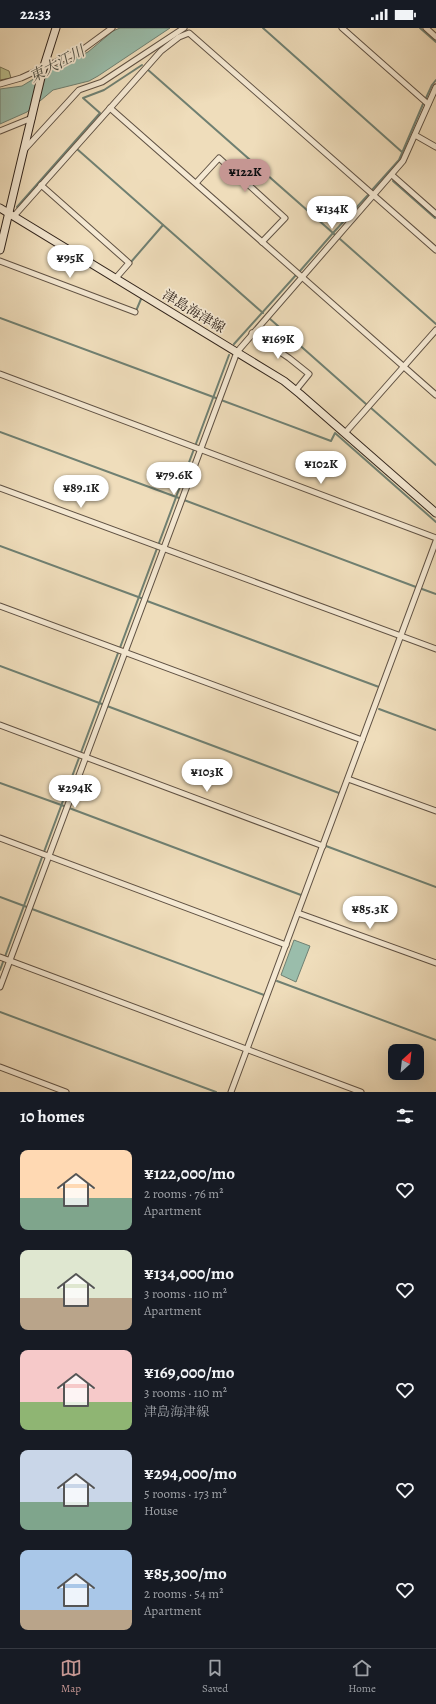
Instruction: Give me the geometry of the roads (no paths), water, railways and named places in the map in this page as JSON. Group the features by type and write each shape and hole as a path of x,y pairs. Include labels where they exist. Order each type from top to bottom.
{"main road":[{"path":"0,250 11,214 43,69 56,28"},
{"name":"津島海津線","path":"0,208 237,352 296,390 436,513"}],"street":[{"path":"0,84 43,69 82,50 112,28"},
{"path":"24,150 79,90 102,82 184,28"},
{"path":"342,28 432,102"},
{"path":"426,28 436,37"},
{"path":"11,214 41,185 161,50 189,33 436,250"},
{"path":"0,986 48,856 82,755 197,448 237,352 403,161 432,102 436,87"},
{"path":"110,108 436,395"},
{"path":"0,131 32,116"},
{"path":"415,135 436,146"},
{"path":"196,183 219,158 285,218 262,242"},
{"path":"392,175 436,214"},
{"path":"41,185 129,263 115,279"},
{"path":"0,261 135,312"},
{"path":"345,433 436,330"},
{"path":"252,333 289,358 309,374 296,390"},
{"path":"0,374 436,538"},
{"path":"0,488 436,649"},
{"path":"231,1092 436,541"},
{"path":"0,606 362,740"},
{"path":"0,725 323,846"},
{"path":"348,779 436,811"},
{"path":"0,838 286,944"},
{"path":"298,913 436,963"},
{"path":"1,957 361,1092"},
{"path":"0,1067 66,1092"}],"waterway":[{"path":"263,28 402,152"},
{"path":"420,28 436,42"},
{"path":"17,207 100,113 83,98 104,90 142,65"},
{"path":"147,69 333,233 368,195"},
{"path":"426,98 436,80"},
{"path":"372,190 399,160 423,104"},
{"path":"77,149 263,313"},
{"path":"393,181 435,218"},
{"path":"130,261 131,262 163,225"},
{"path":"300,271 333,233 335,235"},
{"path":"340,239 436,324"},
{"path":"234,344 296,275"},
{"path":"136,311 141,299"},
{"path":"0,318 216,398"},
{"path":"269,318 366,404"},
{"path":"0,970 229,355"},
{"path":"221,400 331,441 335,433 436,522"},
{"path":"371,408 436,465"},
{"path":"0,432 179,498"},
{"path":"184,500 416,587"},
{"path":"0,546 141,598"},
{"path":"422,589 436,594"},
{"path":"147,601 379,687"},
{"path":"0,666 102,704"},
{"path":"107,706 339,793"},
{"path":"379,709 436,730"},
{"path":"0,783 64,806"},
{"path":"69,808 301,895"},
{"path":"326,846 436,887"},
{"path":"0,897 27,907"},
{"path":"32,909 264,995"},
{"path":"277,981 436,1040"},
{"path":"0,1012 216,1092"}],"water label":[{"name":"東大江川","path":"57,64"}]}
